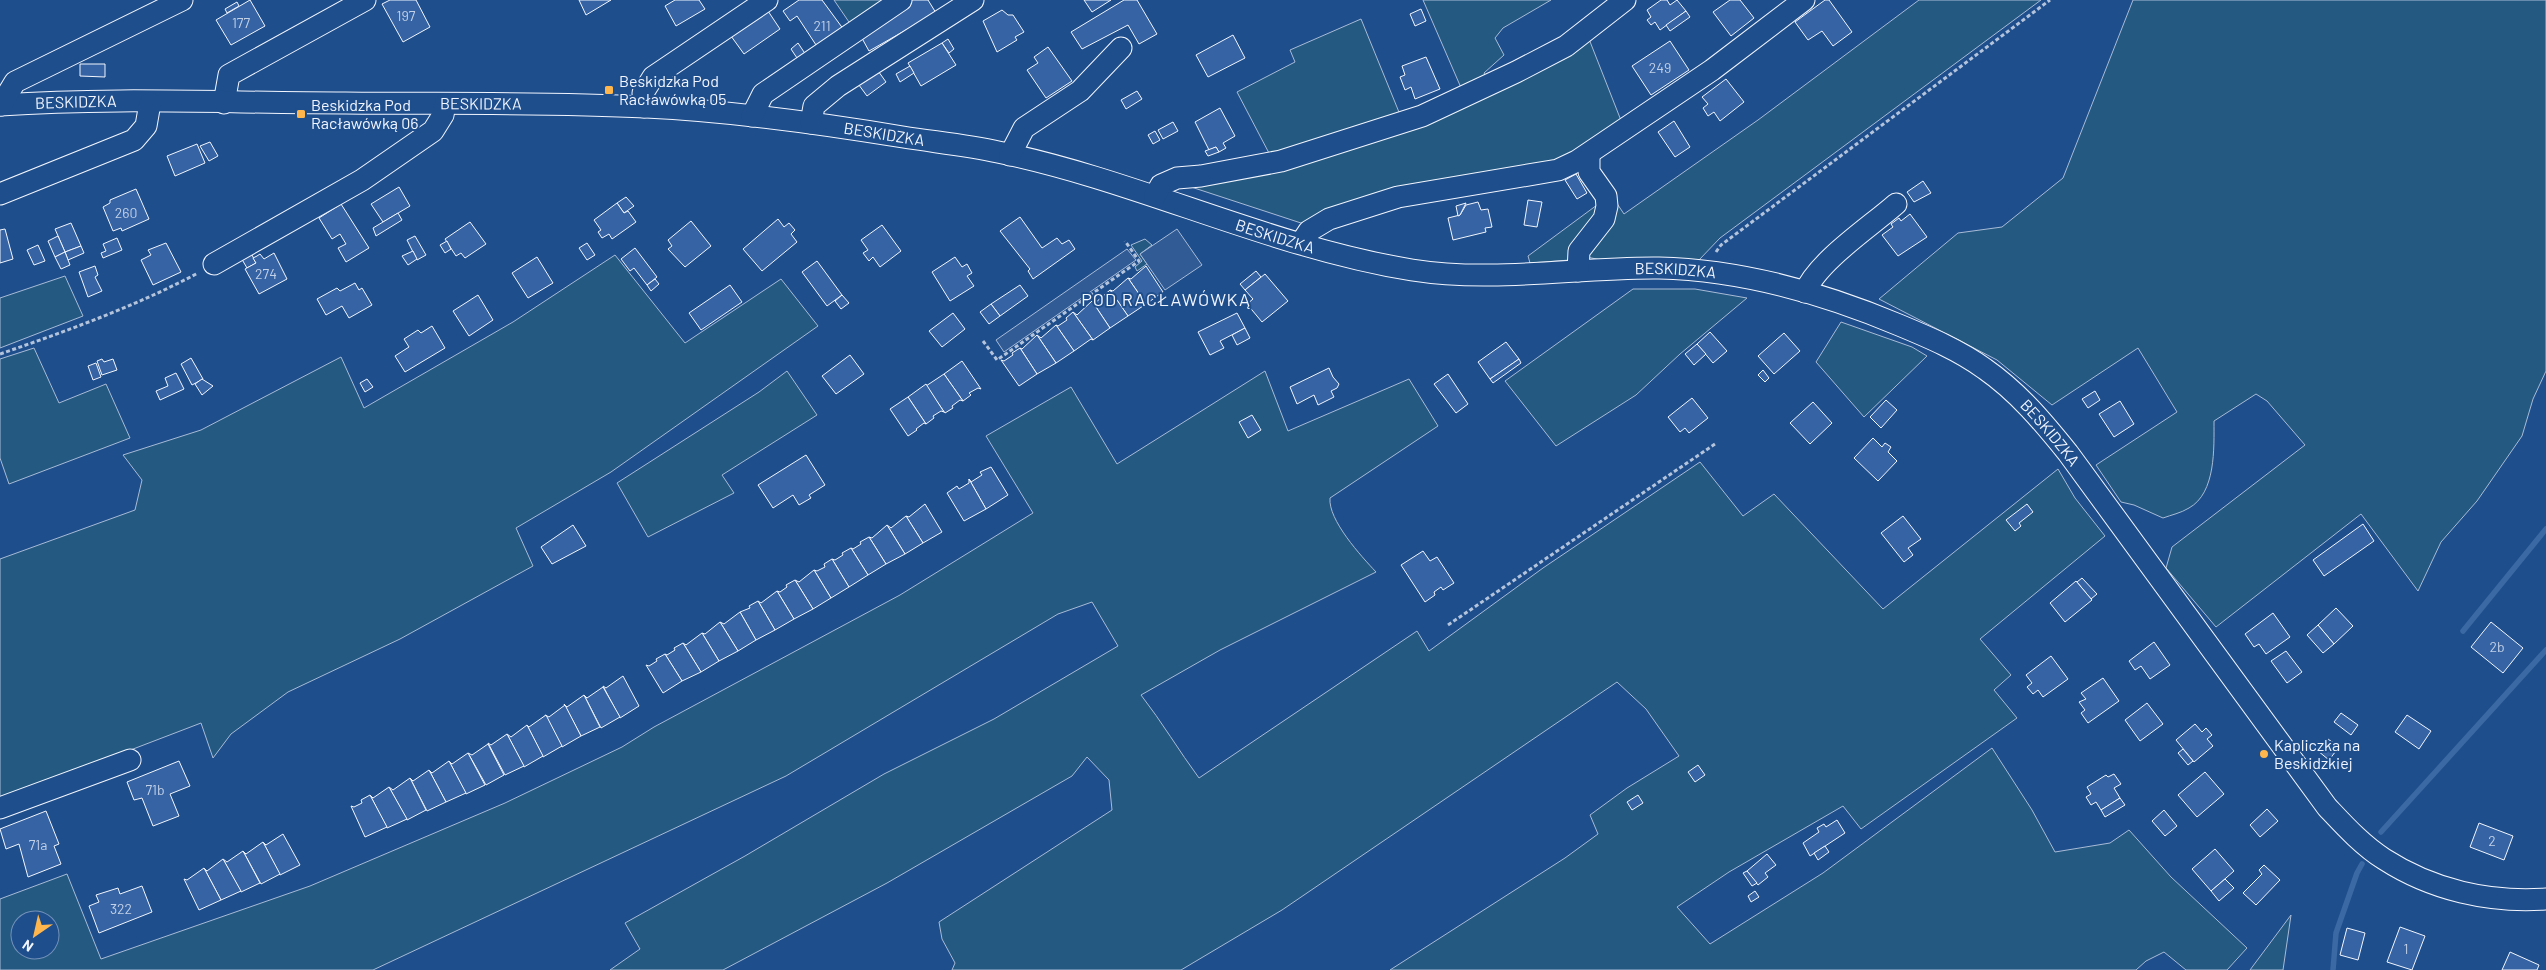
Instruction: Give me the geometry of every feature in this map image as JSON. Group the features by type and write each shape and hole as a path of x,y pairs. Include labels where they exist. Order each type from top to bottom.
{"street":[{"path":"1,105 15,82 182,0"},
{"path":"224,103 230,75 365,0"},
{"path":"644,107 643,93 653,77 767,0"},
{"path":"752,116 763,94 901,0"},
{"path":"812,123 814,106 838,86 974,0"},
{"path":"1155,196 1161,185 1177,178 1201,176 1281,160 1422,116 1516,72 1566,46 1625,0"},
{"path":"1301,243 1309,231 1330,219 1398,197 1558,170 1589,155 1712,70 1804,0"},
{"path":"1010,155 1024,128 1080,90 1121,48"},
{"path":"0,194 134,140 146,126 150,102"},
{"name":"BESKIDZKA","path":"1,105 150,102 445,104 644,107 752,116 812,123 1010,155 1155,196 1301,243 1369,262 1417,271 1488,276 1660,268 1735,274 1805,292 1881,317 1921,334 1982,366 2013,391 2039,418 2068,453 2327,807 2353,834 2383,859 2427,881 2451,890 2484,897 2546,899"},
{"path":"214,264 362,180 433,131 443,115 445,104"},
{"path":"1578,271 1579,251 1604,218 1607,206 1606,196 1588,172 1589,155"},
{"path":"1805,292 1810,280 1829,260 1896,204"},
{"path":"0,808 130,760"}],"path":[{"path":"1705,271 1720,245 2050,0"},
{"path":"983,341 996,360 1131,267 1139,261 1125,241"},
{"path":"0,354 46,338 176,285 214,264"},
{"path":"1448,625 1715,444"}],"shaded area":[{"path":"834,0 885,0 851,25"},
{"path":"1423,0 1551,0 1503,28 1495,38 1504,55 1484,73 1488,80 1462,90"},
{"path":"1919,0 2041,0 1720,238 1699,260 1601,260 1587,257 1616,202 1624,214 1758,120"},
{"path":"2133,0 2546,0 2546,371 2533,399 2522,436 2477,501 2441,542 2418,591 2361,514 2216,627 2166,568 2172,547 2305,445 2267,401 2256,394 2214,421 2212,469 2204,492 2198,501 2189,508 2163,518 2134,505 2121,502 2096,465 2177,412 2138,348 2052,405 1997,360 1879,299 1958,233 2002,227 2063,178"},
{"path":"1361,19 1401,117 1270,155 1237,92 1295,62 1290,50"},
{"path":"1589,39 1622,123 1560,161 1355,203 1301,223 1182,184 1245,176"},
{"path":"1597,205 1591,228 1570,260 1530,263 1528,256"},
{"path":"1177,229 1202,265 1165,290 1140,254"},
{"path":"1145,239 1152,245 1140,254 1147,264 1137,271 1135,267 1142,261 1131,245"},
{"path":"1127,249 1136,260 1004,352 996,340"},
{"path":"615,255 685,343 781,279 818,326 611,472 516,528 533,566 400,639 288,692 231,734 213,758 201,723 0,800 0,559 135,510 142,480 123,455 201,430 341,357 364,408 513,322"},
{"path":"65,276 83,316 0,348 0,298"},
{"path":"1633,289 1695,289 1747,298 1680,354 1636,395 1556,446 1505,381"},
{"path":"1841,322 1912,347 1927,356 1864,417 1816,362"},
{"path":"34,348 59,403 106,384 130,438 9,484 0,458 0,359"},
{"path":"787,371 817,415 722,475 734,493 648,537 617,483 759,392"},
{"path":"1265,371 1288,431 1409,379 1438,426 1330,498 1334,517 1340,527 1354,547 1376,572 1220,650 1141,695 1199,778 1417,631 1429,651 1543,568 1700,462 1743,516 1774,494 1883,609 2058,469 2075,498 2105,536 1980,639 2011,675 1994,690 2017,718 1861,829 1843,806 1729,872 1677,907 1710,944 1823,873 1992,748 2032,810 2055,852 2110,843 2129,830 2171,877 2247,948 2227,970 2186,970 2164,952 2146,961 2136,970 1390,970 1565,858 1598,834 1590,815 1627,788 1679,756 1646,709 1617,682 1282,910 1181,970 952,970 955,963 942,939 939,922 1112,810 1109,780 1087,757 1072,776 887,883 723,970 610,970 640,949 625,923 745,856 884,774 994,719 1118,646 1092,602 1058,614 786,776 373,970 0,970 0,899 67,874 101,959 310,886 505,803 622,747 654,727 900,595 1033,513 986,436 1071,387 1117,464"},
{"path":"2291,915 2283,970 2250,970"}],"building":[{"path":"250,0 265,26 231,45 216,20"},
{"path":"390,0 416,0 430,27 403,42 382,4"},
{"path":"579,0 611,0 586,15"},
{"path":"675,0 699,0 705,9 676,26 665,6"},
{"path":"799,0 822,0 844,30 818,48 797,16 790,21 783,11"},
{"path":"911,0 928,0 936,13 869,51 858,31"},
{"path":"1084,0 1111,0 1092,12"},
{"path":"1124,0 1137,0 1157,34 1139,44 1128,25 1082,49 1071,32"},
{"path":"1661,0 1667,0 1670,5 1677,0 1686,11 1660,30 1655,22 1651,25 1647,20 1651,17 1647,10"},
{"path":"1730,0 1740,0 1754,18 1731,36 1713,12"},
{"path":"1825,0 1829,0 1852,32 1833,46 1822,31 1808,40 1795,22"},
{"path":"237,2 239,6 227,13 225,9"},
{"path":"1421,9 1426,21 1415,26 1410,14"},
{"path":"1002,10 1008,15 1013,15 1024,32 1015,37 1017,40 997,52 983,21"},
{"path":"768,11 780,29 744,54 731,36"},
{"path":"1686,11 1690,17 1670,31 1666,25"},
{"path":"1233,35 1245,58 1208,77 1196,55"},
{"path":"948,39 954,49 949,53 942,43"},
{"path":"1670,41 1689,70 1651,95 1632,66"},
{"path":"798,43 806,55 799,61 791,49"},
{"path":"942,43 956,65 921,86 908,63"},
{"path":"1048,47 1072,81 1046,98 1027,70 1038,63 1034,57"},
{"path":"1426,57 1440,89 1415,99 1411,87 1405,90 1400,77 1405,75 1402,66"},
{"path":"80,64 105,64 105,77 80,76"},
{"path":"910,66 914,73 900,82 896,74"},
{"path":"876,68 886,82 867,96 856,81"},
{"path":"1726,79 1744,102 1720,121 1714,112 1708,116 1703,108 1708,104 1702,97"},
{"path":"1137,91 1142,99 1126,109 1121,100"},
{"path":"1220,108 1235,136 1223,143 1226,148 1219,152 1216,147 1209,150 1195,122"},
{"path":"1674,121 1690,147 1675,157 1658,132"},
{"path":"1173,122 1178,131 1163,139 1158,130"},
{"path":"1155,131 1160,140 1153,144 1148,135"},
{"path":"210,142 218,156 209,161 200,146"},
{"path":"197,144 205,163 175,176 167,156"},
{"path":"1216,147 1219,152 1208,156 1205,151"},
{"path":"1576,174 1587,193 1577,199 1565,180"},
{"path":"1923,181 1931,193 1914,202 1907,192"},
{"path":"399,187 410,206 383,222 371,204"},
{"path":"136,189 149,219 122,231 121,228 113,231 103,207 110,203 110,200"},
{"path":"626,197 634,206 624,213 617,203"},
{"path":"1528,200 1542,202 1537,227 1524,225"},
{"path":"1478,202 1481,210 1488,209 1492,227 1485,228 1486,232 1453,240 1448,218 1460,215 1466,205"},
{"path":"617,203 624,213 628,211 636,222 612,239 609,234 602,238 598,232 601,230 594,220"},
{"path":"1466,203 1460,215 1458,216 1456,206"},
{"path":"341,204 369,248 346,262 338,248 346,244 340,234 332,239 319,218"},
{"path":"398,213 402,220 376,236 373,228"},
{"path":"1910,214 1927,237 1898,256 1882,235 1893,227 1891,224 1899,218 1901,221"},
{"path":"1020,217 1042,248 1057,238 1062,244 1069,240 1075,249 1033,279 1028,271 1030,269 1000,231"},
{"path":"778,219 784,227 789,223 795,230 791,234 797,242 762,271 743,249"},
{"path":"691,221 711,246 685,267 668,249 672,246 668,240"},
{"path":"470,222 486,244 465,258 461,253 456,256 445,239"},
{"path":"71,223 81,246 65,252 55,229"},
{"path":"882,225 901,251 880,267 873,257 869,261 863,253 868,250 861,240"},
{"path":"5,229 13,259 0,263 0,230"},
{"path":"58,236 65,252 55,257 48,241"},
{"path":"415,236 426,255 417,260 407,240"},
{"path":"117,238 122,250 103,258 101,253 106,251 103,244"},
{"path":"447,241 451,249 445,253 440,245"},
{"path":"166,243 181,272 153,285 141,260 151,255 148,250"},
{"path":"587,243 595,255 587,260 579,248"},
{"path":"38,245 45,261 34,265 27,250"},
{"path":"81,246 84,253 68,260 65,252"},
{"path":"635,248 657,277 647,285 634,268 630,271 621,259"},
{"path":"250,251 256,263 247,268 240,256"},
{"path":"413,251 417,259 408,265 402,256"},
{"path":"65,252 70,265 61,269 55,257"},
{"path":"274,253 287,279 259,294 245,269 256,263 253,258 260,254 264,259"},
{"path":"537,257 553,283 528,298 512,273"},
{"path":"955,257 962,267 967,264 972,273 967,276 974,286 950,301 932,272"},
{"path":"817,261 842,295 827,306 802,272"},
{"path":"95,266 98,275 95,277 102,291 88,297 79,272"},
{"path":"1146,266 1163,292 1146,304 1128,278 1131,279"},
{"path":"1256,271 1261,277 1245,290 1240,284"},
{"path":"1265,274 1288,301 1262,322 1247,304 1253,299 1245,290"},
{"path":"1128,278 1146,304 1128,316 1110,290 1113,291"},
{"path":"655,279 659,284 651,291 647,285"},
{"path":"355,283 359,290 362,288 372,305 349,318 342,306 326,315 317,299 337,288 340,291"},
{"path":"730,285 742,302 701,330 689,313"},
{"path":"1020,285 1028,296 1000,316 991,304"},
{"path":"1110,290 1128,316 1110,328 1092,301 1095,303"},
{"path":"478,295 493,320 469,336 453,311"},
{"path":"842,295 849,303 841,309 835,301"},
{"path":"1092,301 1110,328 1093,340 1073,312 1077,315"},
{"path":"991,304 1000,316 989,324 980,312"},
{"path":"1073,312 1093,340 1091,339 1074,351 1056,325 1058,326 1067,320 1066,318"},
{"path":"953,313 965,329 942,347 929,331"},
{"path":"1237,313 1245,328 1220,341 1224,348 1210,355 1198,332"},
{"path":"1056,325 1074,351 1056,363 1037,335 1041,338"},
{"path":"432,326 445,348 405,372 395,356 409,347 404,339 418,330 421,333"},
{"path":"1245,328 1250,338 1237,345 1232,335"},
{"path":"1710,332 1727,351 1713,363 1697,344"},
{"path":"1784,333 1800,351 1774,374 1758,356"},
{"path":"1037,335 1056,363 1037,374 1020,348 1022,349"},
{"path":"1506,342 1519,359 1490,379 1478,362"},
{"path":"1697,344 1706,354 1694,365 1685,354"},
{"path":"1020,348 1037,374 1019,386 1001,360 1004,361"},
{"path":"850,355 864,374 836,394 822,376"},
{"path":"191,358 203,379 192,385 181,364"},
{"path":"102,359 104,362 113,359 117,370 102,375 97,361"},
{"path":"1519,359 1521,363 1493,383 1490,379"},
{"path":"962,361 981,389 978,388 969,393 971,395 963,401 944,374"},
{"path":"96,363 101,377 93,380 88,366"},
{"path":"1329,368 1339,384 1337,388 1331,391 1334,397 1318,405 1314,395 1297,404 1290,387"},
{"path":"1763,370 1769,378 1765,382 1758,375"},
{"path":"176,373 184,389 160,400 156,391 168,386 165,378"},
{"path":"944,374 963,401 960,400 945,413 926,386"},
{"path":"1448,374 1468,404 1456,413 1434,384"},
{"path":"202,379 213,386 202,395 195,384"},
{"path":"367,379 373,387 365,392 360,383"},
{"path":"926,384 944,412 941,411 933,416 934,418 926,424 908,397"},
{"path":"2095,391 2100,400 2088,408 2082,399"},
{"path":"908,397 926,424 924,423 908,436 890,409"},
{"path":"1692,398 1708,418 1689,433 1685,428 1680,432 1668,417"},
{"path":"1886,400 1897,410 1881,428 1870,417"},
{"path":"2120,401 2134,424 2114,437 2099,414"},
{"path":"1813,402 1832,423 1810,444 1790,423"},
{"path":"1252,415 1261,430 1248,438 1239,422"},
{"path":"1873,438 1882,447 1885,443 1891,447 1888,452 1897,461 1878,481 1854,458"},
{"path":"806,455 825,485 809,495 811,498 799,505 793,495 773,508 758,485"},
{"path":"991,467 1008,495 986,509 969,479 971,482 982,475 980,472"},
{"path":"969,479 986,509 964,521 947,493 957,486 959,489 969,483"},
{"path":"925,504 942,532 923,543 906,516 909,517"},
{"path":"2027,504 2033,512 2019,523 2021,526 2015,531 2006,520"},
{"path":"906,516 923,543 905,554 887,525 891,528"},
{"path":"1903,516 1921,539 1908,548 1913,555 1904,562 1881,533"},
{"path":"2363,524 2374,541 2324,576 2313,560"},
{"path":"573,525 586,546 552,564 541,547"},
{"path":"887,525 905,554 886,564 869,537 872,538"},
{"path":"869,537 886,564 868,575 851,548 853,549"},
{"path":"851,548 868,575 849,587 832,559 835,560"},
{"path":"1423,551 1430,561 1437,557 1454,583 1443,590 1441,587 1434,592 1435,595 1425,602 1401,565"},
{"path":"832,559 849,587 831,598 814,570 817,571 825,567 824,564"},
{"path":"814,570 831,598 813,609 795,580 799,582"},
{"path":"2082,578 2097,594 2091,599 2077,582"},
{"path":"795,580 813,609 794,619 777,591 780,592 787,587 786,585"},
{"path":"2076,581 2092,600 2065,622 2050,603"},
{"path":"777,591 794,619 775,630 758,601 761,603"},
{"path":"758,601 775,630 756,640 740,612 750,608 749,606"},
{"path":"2336,608 2353,626 2334,644 2318,625"},
{"path":"740,612 756,640 738,651 720,622 724,624"},
{"path":"2273,613 2290,637 2266,654 2259,644 2254,647 2245,634"},
{"path":"720,622 738,651 719,661 702,633 705,634"},
{"path":"2491,622 2523,648 2503,673 2471,647"},
{"path":"2318,625 2334,644 2323,653 2307,635"},
{"path":"702,633 719,661 701,672 683,643 686,645"},
{"path":"2154,642 2170,665 2150,679 2141,666 2135,670 2129,661"},
{"path":"683,643 701,672 682,681 665,654 667,655"},
{"path":"2286,651 2302,672 2287,683 2271,661"},
{"path":"665,654 682,681 663,693 646,665 649,666"},
{"path":"2051,656 2068,679 2043,697 2038,690 2033,694 2027,687 2032,683 2026,675"},
{"path":"623,676 639,706 620,718 603,686 606,688"},
{"path":"2103,678 2119,701 2088,723 2081,713 2085,710 2079,702 2086,699 2081,693"},
{"path":"603,687 620,717 601,728 584,695 587,698"},
{"path":"584,695 600,727 581,736 564,704 567,707"},
{"path":"2147,703 2163,724 2140,741 2125,720"},
{"path":"565,705 581,736 562,747 545,715 549,717"},
{"path":"2341,713 2358,725 2351,735 2334,722"},
{"path":"546,715 562,746 543,757 527,725 529,727"},
{"path":"2407,715 2431,731 2419,749 2395,732"},
{"path":"2195,724 2202,732 2206,728 2212,735 2207,739 2213,746 2194,762 2176,740"},
{"path":"527,725 543,756 524,767 507,734 511,737"},
{"path":"507,734 524,766 505,775 488,743 491,745"},
{"path":"2328,739 2339,747 2329,760 2318,751"},
{"path":"488,744 504,775 486,785 468,753 472,755"},
{"path":"2183,749 2193,761 2188,765 2178,753"},
{"path":"468,753 485,785 466,794 449,761 452,764"},
{"path":"179,761 190,786 170,794 179,816 153,826 142,798 134,800 127,782"},
{"path":"449,761 466,793 446,802 429,770 432,773"},
{"path":"1698,765 1705,775 1695,782 1688,772"},
{"path":"429,770 446,802 427,811 410,778 413,781"},
{"path":"2205,772 2224,794 2197,817 2178,795"},
{"path":"2114,774 2121,784 2114,788 2120,798 2101,810 2096,802 2091,805 2086,797 2091,794 2087,787 2106,775 2108,777"},
{"path":"410,778 426,810 407,820 389,787 393,790"},
{"path":"389,787 407,819 387,828 370,795 373,798"},
{"path":"370,795 387,827 365,837 351,806 354,807 362,803 361,800"},
{"path":"1638,795 1643,803 1632,810 1627,802"},
{"path":"2120,798 2125,805 2105,817 2101,810"},
{"path":"2267,809 2278,821 2260,837 2250,825"},
{"path":"2164,810 2177,826 2165,836 2152,821"},
{"path":"46,811 59,844 54,846 61,864 28,877 19,844 6,849 0,829"},
{"path":"1837,820 1845,833 1810,856 1803,843 1819,832 1817,828 1824,824 1826,827"},
{"path":"2479,823 2513,836 2504,860 2470,847"},
{"path":"283,834 300,865 280,875 263,842 266,845"},
{"path":"263,842 280,874 261,884 243,851 246,854"},
{"path":"1825,846 1829,852 1818,860 1814,853"},
{"path":"2215,849 2234,871 2211,891 2192,869"},
{"path":"243,851 260,883 241,892 223,859 227,862"},
{"path":"1767,854 1776,865 1765,873 1768,877 1758,885 1747,871"},
{"path":"223,859 241,891 221,900 204,868 207,871"},
{"path":"2264,865 2280,880 2256,905 2243,893 2262,874 2259,870"},
{"path":"204,868 221,900 199,910 184,879 187,880"},
{"path":"1747,871 1757,883 1752,886 1743,873"},
{"path":"2225,879 2234,888 2219,901 2211,891"},
{"path":"142,886 152,912 99,933 89,906 99,902 96,895 118,888 120,894"},
{"path":"1755,891 1759,897 1751,902 1748,896"},
{"path":"2400,927 2425,936 2412,970 2387,962"},
{"path":"2347,928 2365,933 2358,960 2340,955"},
{"path":"2510,952 2539,965 2537,970 2502,970"}],"waterway":[{"path":"2463,631 2546,529"},
{"path":"2381,832 2546,650"},
{"path":"2333,970 2336,933 2357,873 2362,864"}],"place":[{"name":"Beskidzka Pod Racławówką 05","path":"609,90"},
{"name":"Beskidzka Pod Racławówką 06","path":"301,114"},
{"name":"Kapliczka na Beskidzkiej","path":"2264,754"}],"district":[{"name":"POD RACŁAWÓWKĄ","path":"1166,300"}]}
